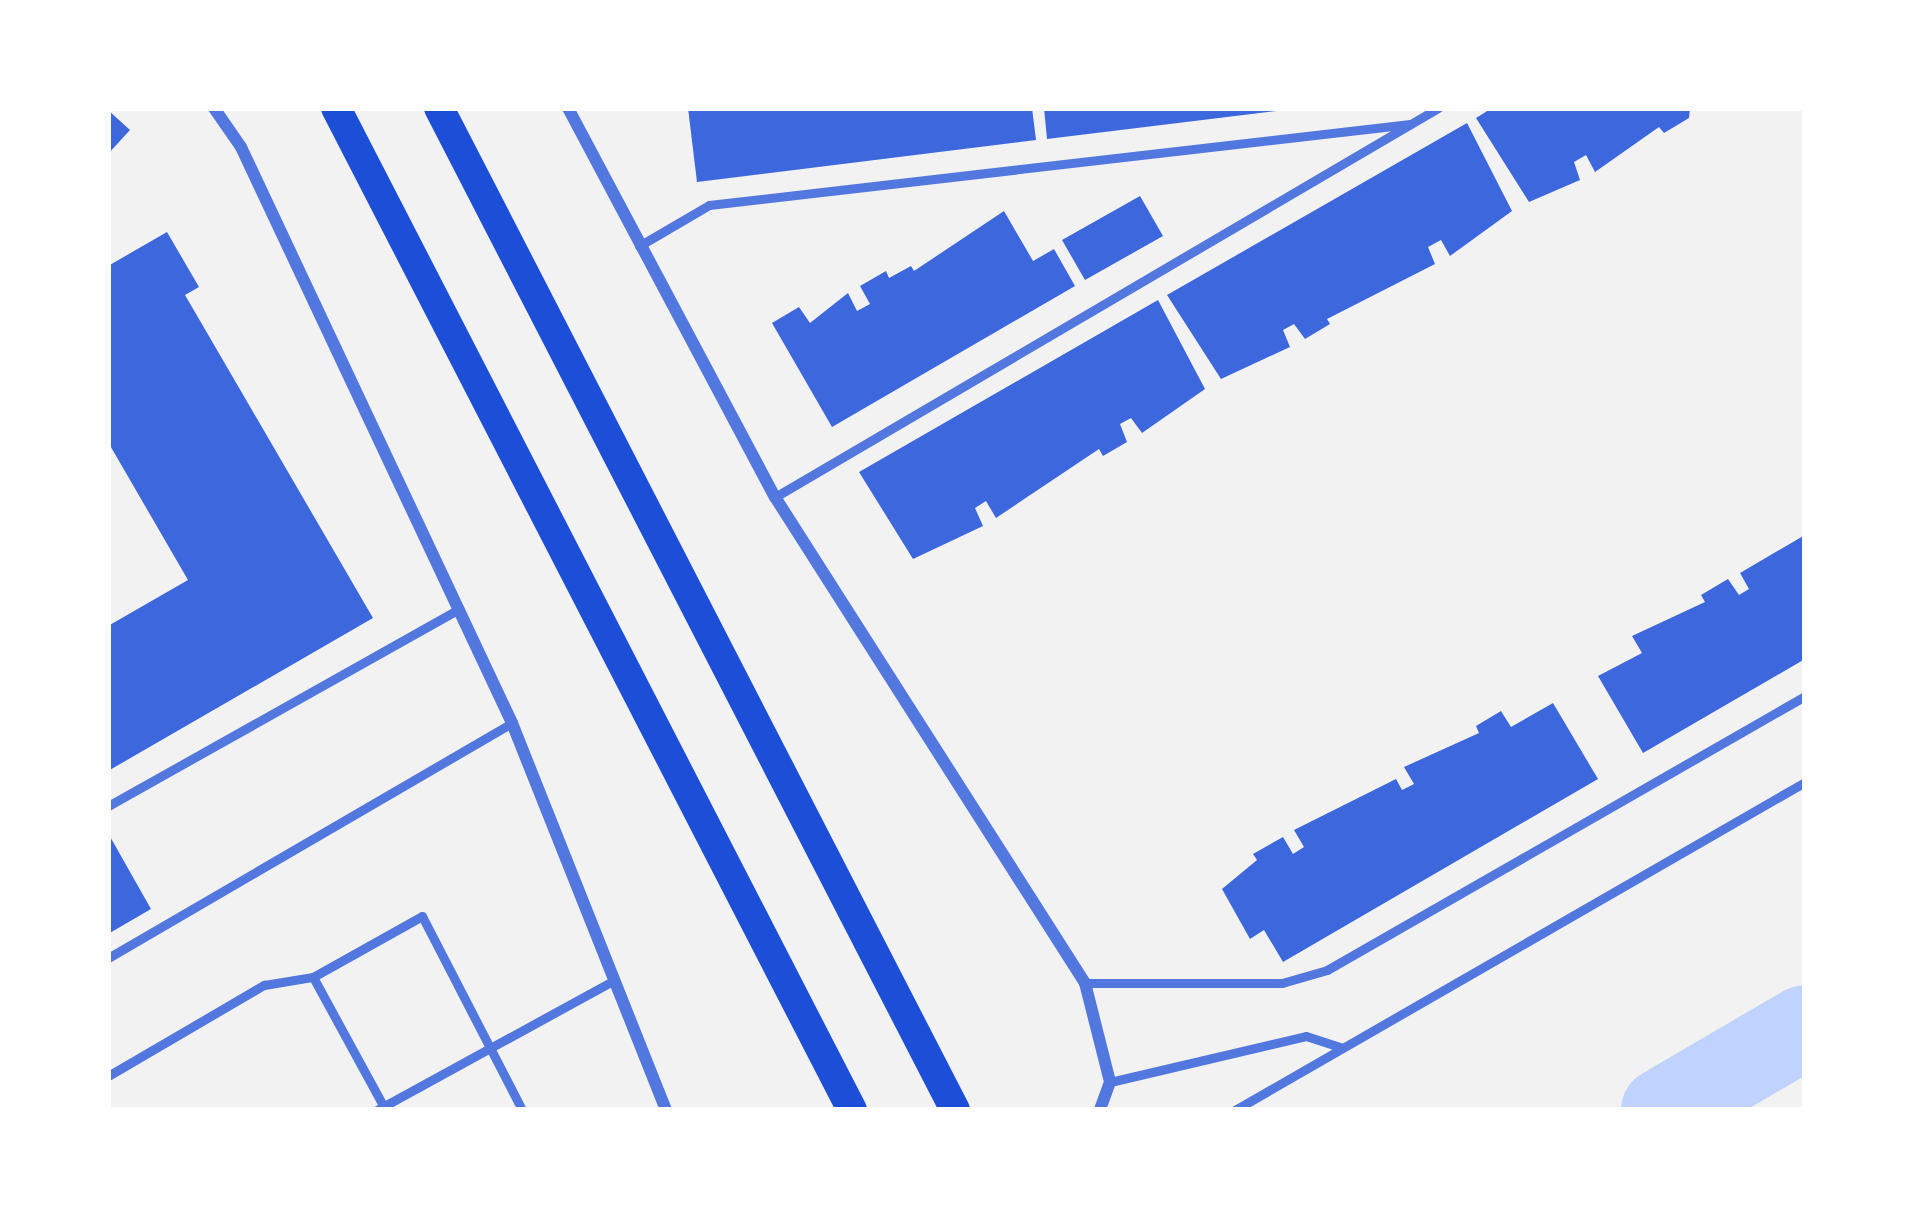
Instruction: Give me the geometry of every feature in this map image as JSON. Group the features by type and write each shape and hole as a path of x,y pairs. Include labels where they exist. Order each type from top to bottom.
{"main road":[{"path":"336,108 852,1110"},
{"path":"439,108 955,1110"}],"street":[{"path":"214,108 242,147 512,723 666,1110"},
{"path":"568,108 775,497 1084,983 1110,1082 1100,1110"}],"lane":[{"path":"775,497 1438,108"},
{"path":"638,246 709,206 1410,124"},
{"path":"108,806 460,609"},
{"path":"1084,983 1282,983 1327,970 1805,696"},
{"path":"108,958 512,723"},
{"path":"1235,1110 1805,782"},
{"path":"108,1076 264,985 313,977 422,916 523,1110"},
{"path":"313,977 382,1109 614,980"},
{"path":"1110,1082 1306,1036 1342,1048"}],"building":[{"path":"688,108 1032,108 1036,140 697,182"},
{"path":"1044,108 1276,108 1276,111 1047,139"},
{"path":"1492,108 1690,108 1689,118 1664,133 1659,127 1595,172 1586,155 1574,162 1580,180 1529,202 1476,118"},
{"path":"108,110 130,130 108,154"},
{"path":"1467,123 1512,211 1450,256 1441,240 1428,247 1435,264 1327,319 1330,324 1305,339 1294,324 1283,330 1290,347 1221,379 1167,295"},
{"path":"1140,196 1163,236 1085,280 1062,240"},
{"path":"1004,211 1033,261 1054,249 1075,286 832,427 772,323 799,307 810,323 848,293 857,311 870,304 860,286 886,271 889,278 911,266 914,271"},
{"path":"167,232 199,287 185,295 373,618 108,771 108,626 188,580 108,442 108,266"},
{"path":"1158,300 1205,389 1142,433 1131,418 1120,424 1127,442 1103,456 1099,449 996,518 986,501 975,508 983,526 913,559 859,472"},
{"path":"1805,535 1805,659 1643,753 1598,676 1642,653 1632,636 1705,602 1701,595 1728,579 1739,595 1749,589 1740,573"},
{"path":"1553,703 1598,779 1283,962 1264,930 1250,939 1222,889 1257,860 1253,854 1283,837 1293,854 1304,847 1294,830 1396,779 1402,790 1414,784 1404,767 1479,733 1476,726 1501,711 1511,727"},
{"path":"108,833 151,909 108,934"}],"waterway":[{"path":"1663,1110 1805,1027"}]}
